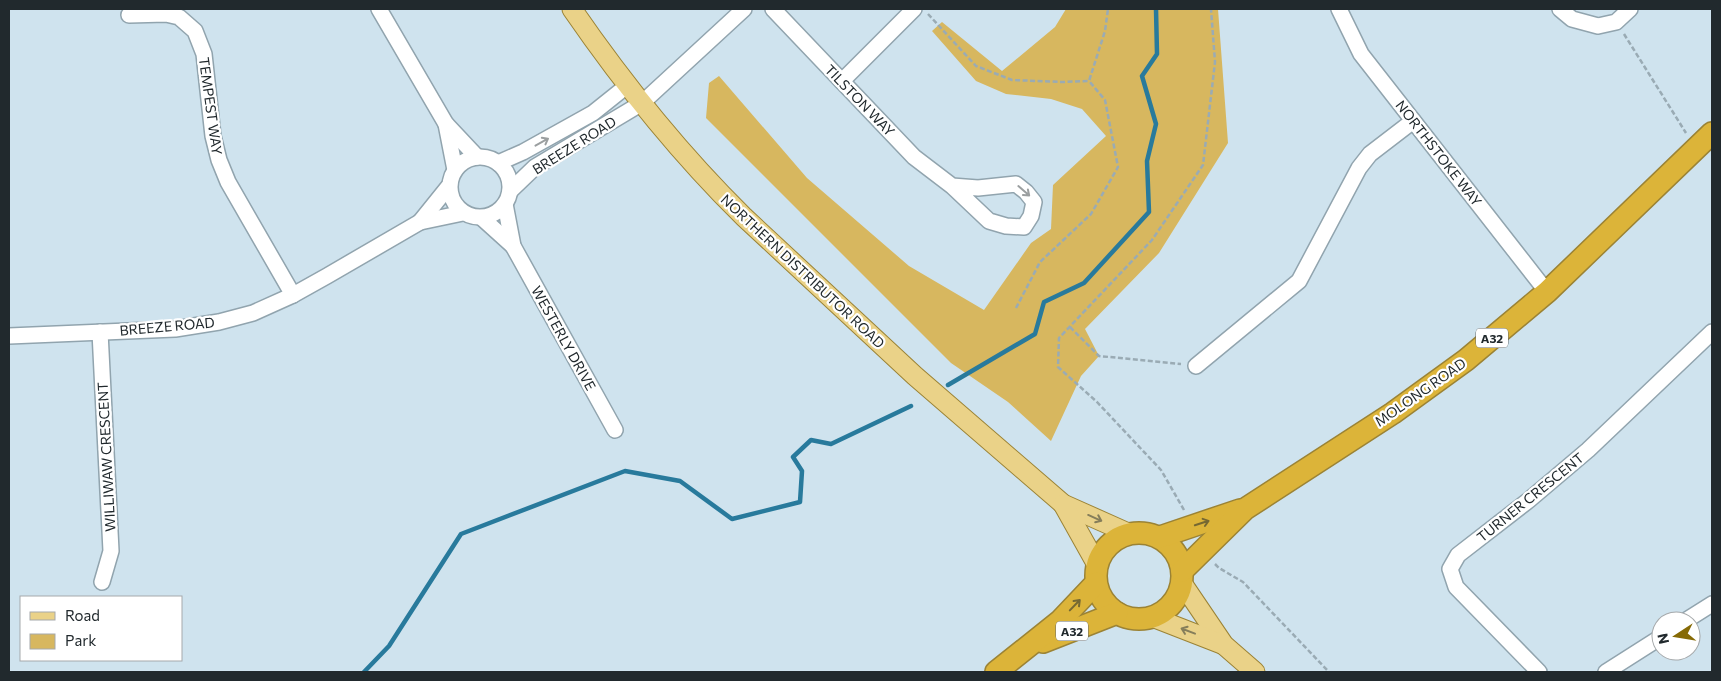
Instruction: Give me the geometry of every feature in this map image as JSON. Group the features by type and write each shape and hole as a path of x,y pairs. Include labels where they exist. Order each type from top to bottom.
{"highway":[{"name":"MOLONG ROAD","path":"1182,577 1203,550 1245,509 1393,413 1466,360 1547,292 1712,133"},
{"name":"MOLONG ROAD","path":"1160,537 1245,509"},
{"name":"A32","path":"996,672 1027,649 1060,620 1096,573 1108,544 1128,533 1146,532 1160,537"},
{"path":"1160,537 1174,550 1182,577"},
{"path":"1096,573 1102,599 1117,614 1136,619 1152,617"},
{"name":"A32","path":"1152,617 1168,608 1176,599 1182,577"},
{"name":"A32","path":"1027,649 1117,614"}],"main road":[{"name":"NORTHERN DISTRIBUTOR ROAD","path":"572,9 642,103 718,191 744,217 915,376 1063,504 1128,533"},
{"name":"NORTHERN DISTRIBUTOR ROAD","path":"1063,504 1096,573"},
{"path":"1182,577 1224,645 1255,672"},
{"path":"1152,617 1224,645"}],"street":[{"path":"380,9 446,124 477,157"},
{"path":"642,103 744,9"},
{"name":"TILSTON WAY","path":"773,9 914,157 952,186 989,221 1006,226 1024,227 1032,216 1034,202 1016,184 978,188 952,186"},
{"path":"842,81 914,9"},
{"name":"NORTHSTOKE WAY","path":"1339,9 1361,54 1547,292"},
{"path":"1560,9 1572,19 1598,26 1616,22 1630,9"},
{"name":"TEMPEST WAY","path":"128,15 166,14 179,18 195,31 204,54 213,136 218,160 228,182 293,295"},
{"name":"BREEZE ROAD","path":"498,163 523,152 594,113 628,85"},
{"name":"BREEZE ROAD","path":"508,198 535,167 642,103"},
{"path":"1196,366 1299,281 1359,168 1370,154 1413,121"},
{"path":"446,124 455,170"},
{"path":"477,157 491,159 498,163 505,170 510,180 508,198 499,211 491,216 482,218 472,217 463,212 453,201 449,186 455,170 465,161 477,157"},
{"name":"BREEZE ROAD","path":"420,222 449,186"},
{"name":"WESTERLY DRIVE","path":"508,198 513,246"},
{"name":"BREEZE ROAD","path":"9,336 175,329 219,322 253,313 293,295 420,222 463,212"},
{"name":"WESTERLY DRIVE","path":"482,218 513,246 615,430"},
{"name":"WILLIWAW CRESCENT","path":"100,332 111,551 102,582"},
{"name":"TURNER CRESCENT","path":"1539,672 1456,587 1450,569 1458,555 1529,500 1588,450 1712,332"},
{"path":"1701,611 1712,604"},
{"path":"1606,672 1651,643"}],"path":[{"path":"924,9 976,66 1012,80 1090,81"},
{"path":"1090,81 1105,31 1108,9"},
{"path":"1193,526 1161,470 1097,402 1058,367 1059,338 1152,240 1204,165 1215,62 1211,9"},
{"path":"1616,22 1696,150"},
{"path":"1016,308 1040,262 1091,214 1118,167 1104,100 1090,81"},
{"path":"1070,327 1099,356 1196,366"},
{"path":"1203,550 1219,568 1243,582 1330,672"}],"green space":[{"path":"1066,9 1218,9 1228,143 1159,253 1085,329 1099,356 1081,376 1051,441 1008,402 951,363 706,118 709,83 719,76 807,178 909,266 984,310 1031,243 1051,229 1053,185 1106,136 1082,109 1051,99 1006,94 976,81 932,31 942,22 1002,71 1055,27"}],"waterway":[{"path":"948,385 1035,334 1044,302 1084,283 1149,212 1147,161 1156,124 1142,76 1157,54 1156,9"},
{"path":"364,672 389,646 461,534 625,471 680,481 732,519 800,502 802,471 793,457 811,440 831,444 911,406"}]}
